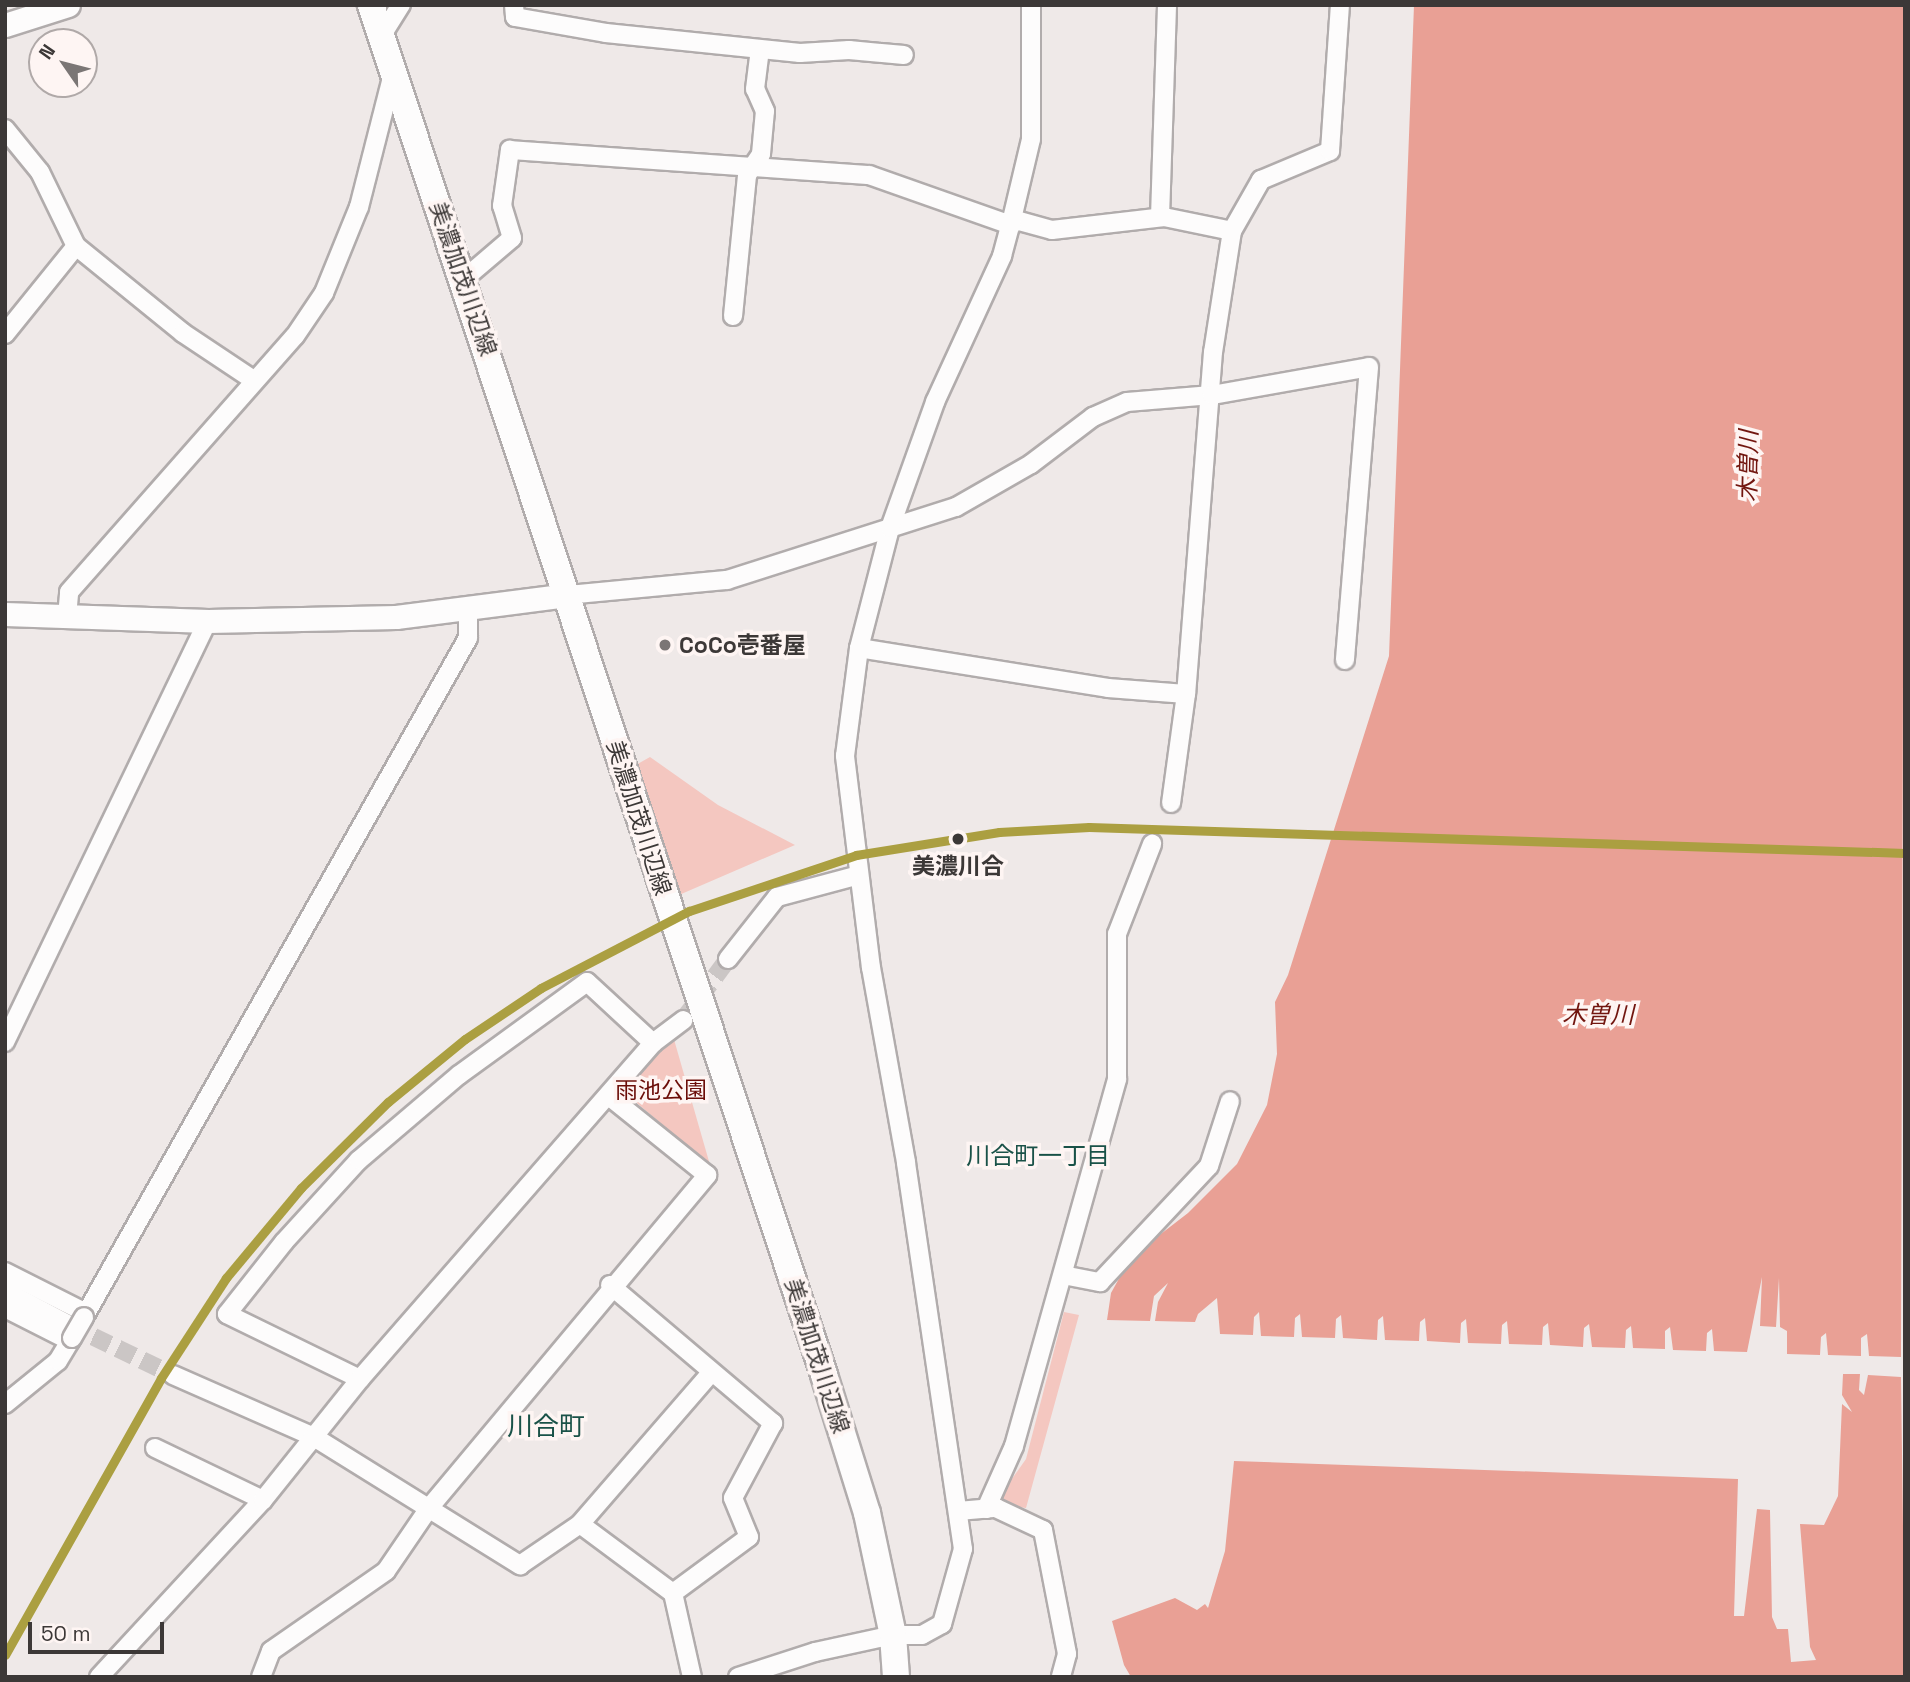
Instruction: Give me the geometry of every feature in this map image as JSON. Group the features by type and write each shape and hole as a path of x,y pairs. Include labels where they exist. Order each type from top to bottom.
{"main road":[{"name":"美濃加茂川辺線","path":"371,5 464,279 867,1513 893,1635 897,1677"}],"street":[{"path":"5,25 68,5"},
{"path":"382,34 401,5"},
{"path":"514,5 515,17 606,33 760,49 904,55"},
{"path":"738,1677 815,1652 893,1635 922,1635 942,1624 963,1549 859,875 845,756 859,649 890,528 935,402 1002,256 1012,222 1031,139 1031,5"},
{"path":"1160,217 1167,5"},
{"path":"1171,803 1186,694 1212,395 1213,352 1232,231 1261,180 1330,151 1340,5"},
{"path":"733,316 751,168 761,154 765,111 755,89 760,49"},
{"path":"67,617 69,592 252,379 295,336 324,293 359,208 393,74"},
{"path":"5,129 40,172 76,246 183,333 252,379"},
{"path":"464,279 512,238 502,206 510,150 869,175 1012,222 1052,230 1160,217 1232,231"},
{"path":"5,334 76,246"},
{"path":"5,614 208,621 396,617 567,595 727,580 956,507 1031,464 1093,417 1127,402 1212,395 1368,367 1345,660"},
{"path":"5,1404 58,1361 468,638 468,608"},
{"path":"5,1042 208,621"},
{"path":"859,649 1108,688 1186,694"},
{"path":"986,1509 1014,1446 1117,1079 1116,934 1152,844"},
{"path":"728,959 777,897 859,875"},
{"path":"360,1379 228,1314 284,1242 359,1160 459,1075 587,982 653,1043"},
{"path":"99,1677 263,1500 360,1379 610,1097 653,1043 682,1020"},
{"path":"261,1677 271,1651 386,1571 429,1508 610,1285 707,1175 610,1097"},
{"path":"1063,1275 1100,1282 1209,1166 1230,1101"},
{"path":"5,1272 76,1327"},
{"path":"610,1285 773,1423 733,1498 749,1537 673,1593"},
{"path":"5,1291 76,1327"},
{"path":"5,1308 76,1327"},
{"path":"173,1376 314,1437 520,1565 580,1524 711,1373"},
{"path":"155,1448 263,1500"},
{"path":"958,1511 996,1508 1043,1530 1067,1654 1061,1677"},
{"path":"580,1524 673,1593 692,1677"}],"green space":[{"path":"650,757 718,805 795,845 679,895 634,766"},
{"name":"雨池公園","path":"673,1036 710,1165 625,1093"},
{"path":"1064,1312 1079,1315 1026,1508 995,1503 1026,1459"}],"water":[{"name":"木曽川","path":"1414,5 1905,5 1901,1357 1869,1356 1867,1334 1861,1338 1861,1356 1828,1355 1826,1333 1821,1337 1820,1355 1787,1354 1787,1331 1780,1327 1779,1278 1776,1327 1760,1326 1762,1277 1747,1352 1714,1351 1712,1329 1707,1333 1706,1351 1673,1350 1670,1327 1665,1331 1665,1349 1633,1348 1631,1326 1626,1330 1625,1348 1592,1347 1589,1324 1584,1328 1583,1347 1550,1345 1548,1323 1543,1327 1542,1345 1509,1344 1507,1321 1502,1325 1501,1344 1468,1343 1466,1319 1461,1323 1460,1343 1427,1341 1425,1318 1420,1322 1419,1341 1385,1340 1383,1316 1378,1320 1377,1340 1343,1338 1341,1315 1336,1319 1335,1338 1302,1337 1300,1314 1295,1318 1294,1337 1261,1336 1259,1312 1254,1317 1253,1335 1220,1334 1217,1298 1198,1314 1195,1322 1155,1321 1158,1302 1168,1283 1154,1296 1150,1321 1107,1320 1111,1293 1131,1257 1188,1213 1237,1164 1267,1105 1277,1054 1275,1002 1288,975 1389,656"},
{"path":"1843,1374 1860,1374 1859,1390 1864,1395 1868,1375 1901,1377 1905,1677 1131,1677 1124,1665 1112,1621 1175,1598 1197,1610 1205,1604 1208,1608 1225,1551 1234,1461 1738,1479 1734,1616 1744,1616 1757,1509 1770,1510 1772,1617 1777,1629 1788,1629 1791,1662 1816,1660 1810,1647 1800,1524 1824,1525 1838,1496 1842,1404 1852,1412 1842,1395"}],"tunnel":[{"path":"683,1020 728,959"},
{"path":"69,1325 173,1375"}],"transit line":[{"path":"5,1655 161,1378 226,1278 301,1188 388,1102 465,1039 541,988 689,911 856,855 999,832 1089,827 1905,853"}],"place":[{"name":"CoCo壱番屋","path":"665,645"},
{"name":"美濃川合","path":"958,839"}],"district":[{"name":"川合町一丁目","path":"1038,1156"},
{"name":"川合町","path":"546,1427"}]}
